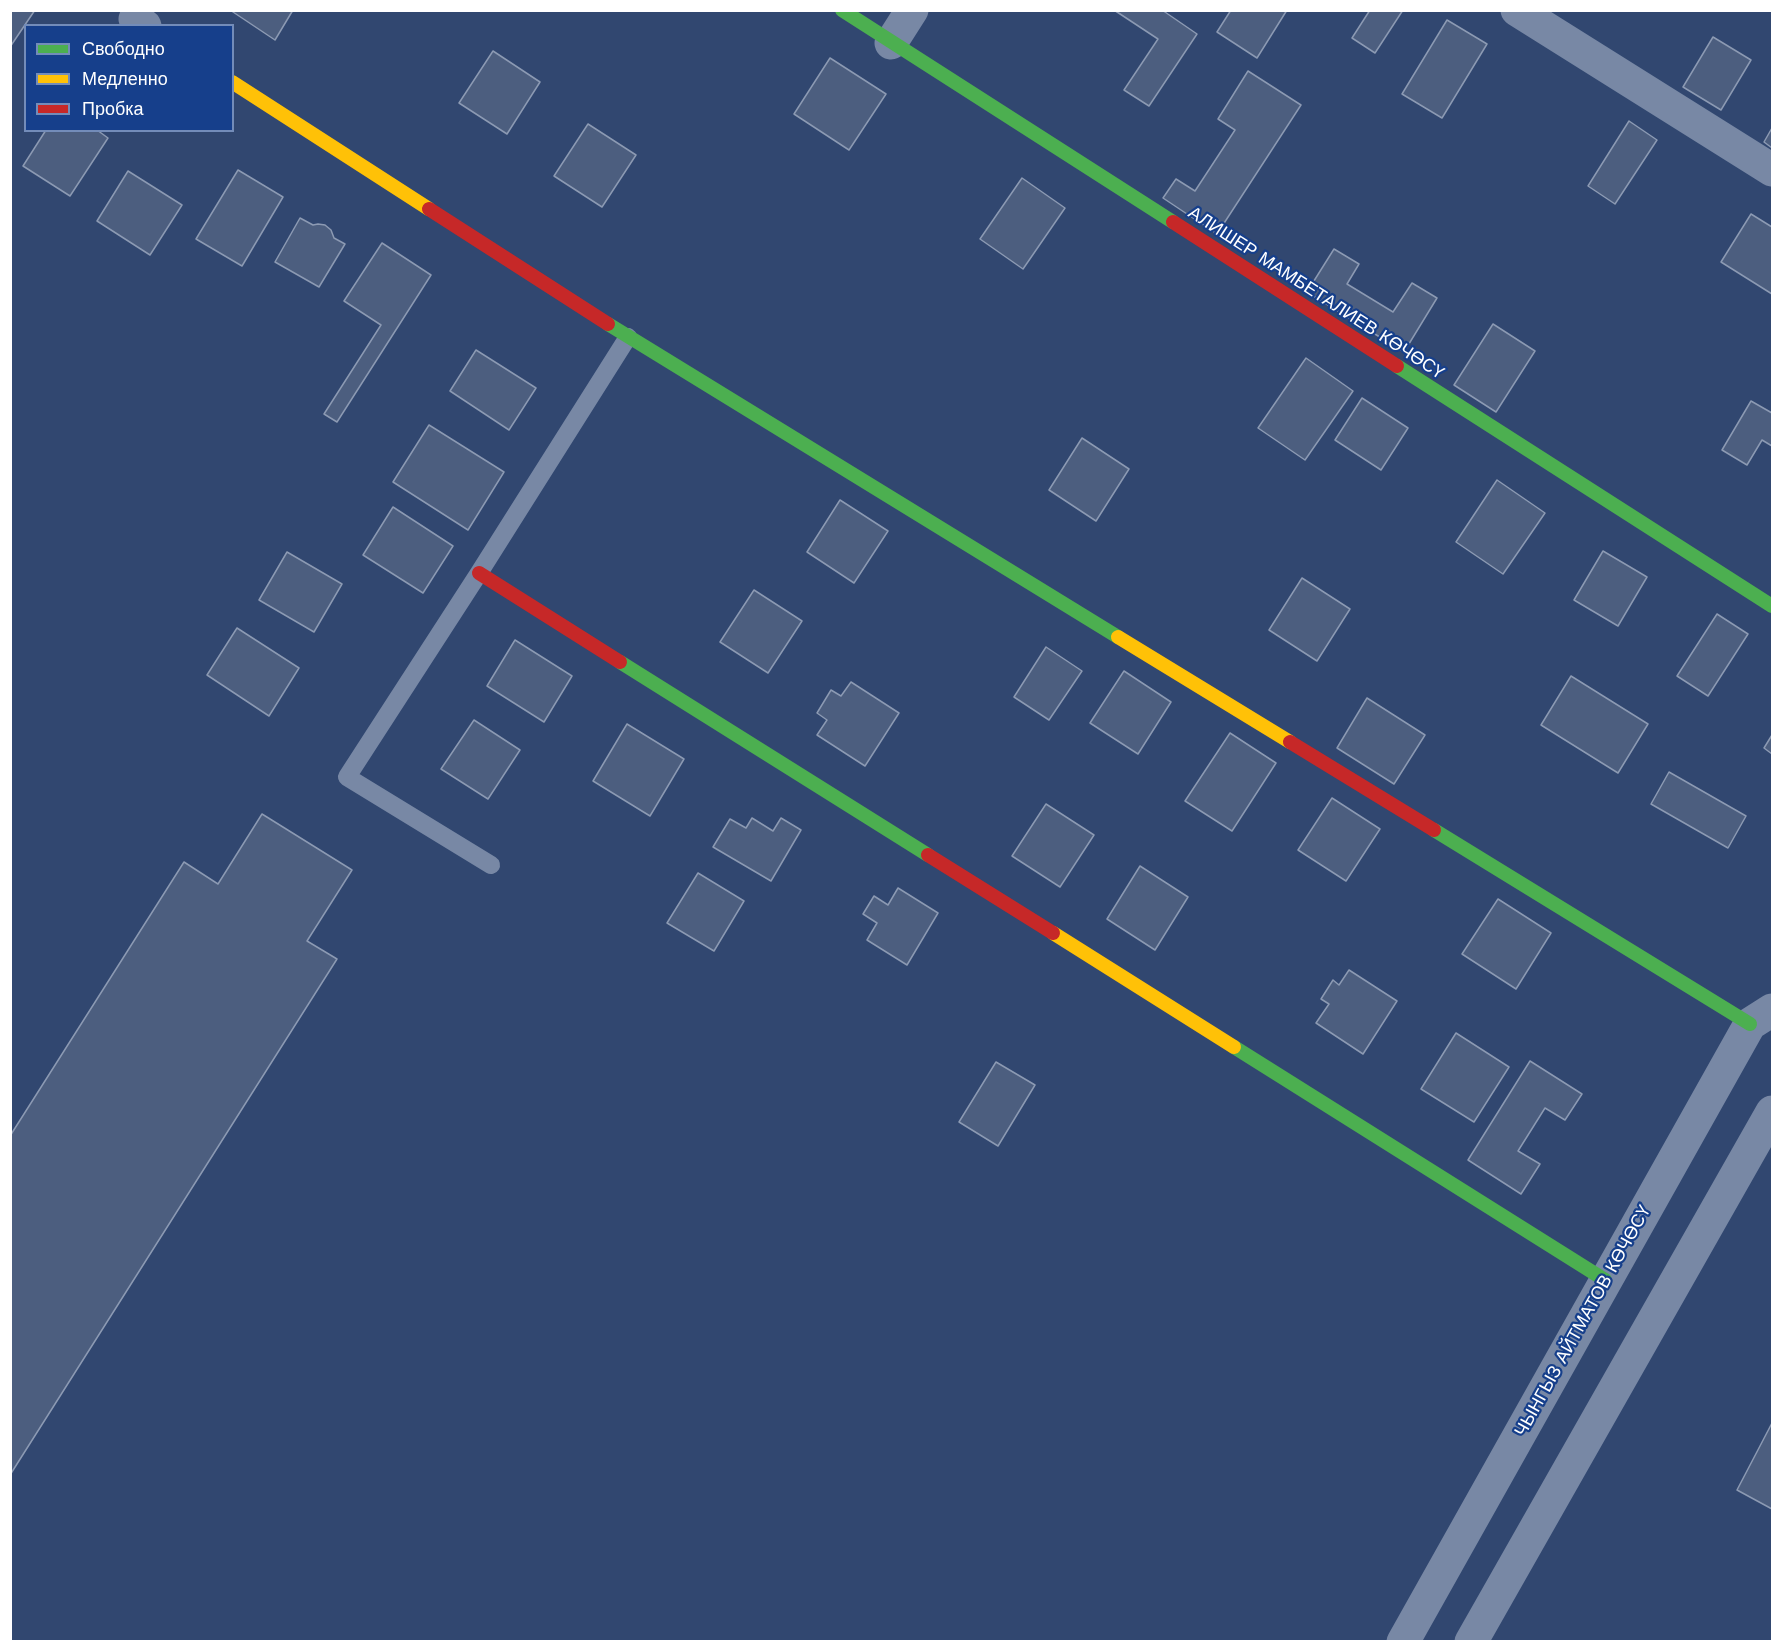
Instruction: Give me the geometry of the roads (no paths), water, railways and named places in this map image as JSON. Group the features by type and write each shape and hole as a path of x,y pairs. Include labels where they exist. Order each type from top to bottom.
{"street":[{"name":"АЛИШЕР МАМБЕТАЛИЕВ КӨЧӨСҮ","path":"842,10 1773,606"},
{"path":"891,43 912,10"},
{"path":"1517,10 1773,170"},
{"path":"234,83 628,337 1761,1017"},
{"path":"479,573 1605,1280"},
{"name":"ЧЫНГЫЗ АЙТМАТОВ КӨЧӨСҮ","path":"1403,1641 1605,1280 1761,1017"},
{"path":"1472,1641 1773,1112"}],"lane":[{"path":"491,865 346,777 479,573 628,337"}]}
